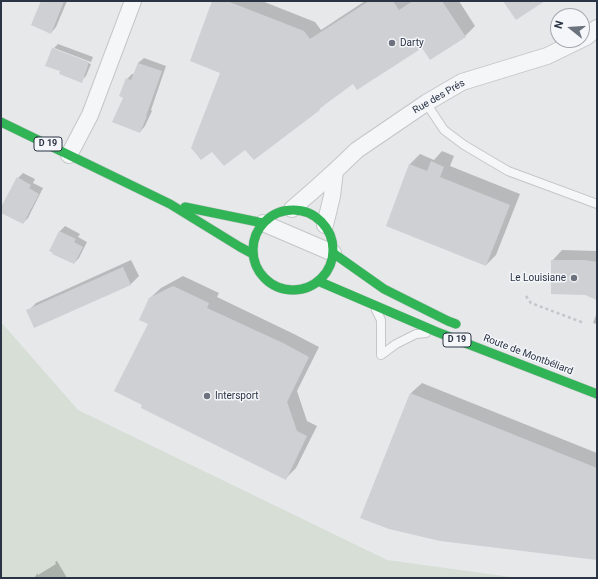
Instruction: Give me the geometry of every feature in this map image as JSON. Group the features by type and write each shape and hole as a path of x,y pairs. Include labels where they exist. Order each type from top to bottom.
{"main road":[{"name":"D 19","path":"1,122 170,204 253,254"},
{"name":"D 19","path":"170,204 263,223"},
{"path":"292,209 305,211 316,216 325,224 333,243 331,264 326,274 307,288 295,290 283,289 272,284 262,276 256,266 253,254 253,243 256,232 263,223 276,213 292,209"},
{"name":"D 19","path":"333,253 384,289 463,327"},
{"name":"Route de Montbéliard","path":"318,281 437,332 597,394"}],"street":[{"path":"69,155 90,115 133,1"},
{"name":"Rue des Prés","path":"292,209 357,150 462,82 548,56 564,48"},
{"path":"325,224 332,196 335,171"},
{"path":"263,223 333,253"}],"lane":[{"path":"426,104 444,130 464,145 508,171 597,204"},
{"path":"373,304 381,320 381,355 396,344 416,334 437,332"}],"path":[{"path":"526,296 531,303 584,323"}],"shaded area":[{"path":"1,322 78,410 387,560 518,578 1,578"}],"building":[{"path":"41,1 64,1 51,34 31,25"},
{"path":"212,1 227,1 304,31 310,39 369,1 393,1 399,10 413,1 442,1 466,37 430,60 422,48 357,90 353,84 254,160 245,150 224,166 212,152 201,160 191,148 220,73 190,61"},
{"path":"503,1 545,1 516,20"},
{"path":"52,48 89,62 82,83 59,74 60,71 45,66"},
{"path":"138,63 162,71 140,133 112,122 123,98 119,96 126,78 131,80"},
{"path":"431,161 444,167 440,177 510,205 486,266 386,226 409,164 427,171"},
{"path":"17,177 31,185 29,188 39,194 23,224 1,213 1,207"},
{"path":"59,231 76,239 74,242 83,247 74,264 52,254 53,253 49,251"},
{"name":"Le Louisiane","path":"551,260 584,260 597,262 597,300 585,295 551,294"},
{"path":"123,267 131,285 34,328 26,310"},
{"name":"Intersport","path":"173,286 209,303 207,308 283,343 309,357 287,402 297,431 307,436 286,480 141,408 142,405 114,391 148,324 139,320 149,298"},
{"path":"410,393 597,468 597,560 440,541 389,529 360,518"}],"traffic: fast":[{"path":"1,122 170,204 253,254"},
{"path":"185,207 263,223"},
{"path":"293,210 308,213 321,222 330,235 333,250 330,265 321,278 308,287 293,290 278,287 265,278 256,265 253,250 256,235 265,222 278,213 293,210"},
{"path":"333,253 384,289 456,324"},
{"path":"318,281 437,332 597,394"}],"place":[{"name":"Darty","path":"392,43"},
{"name":"Le Louisiane","path":"574,278"},
{"name":"Intersport","path":"207,396"}]}
